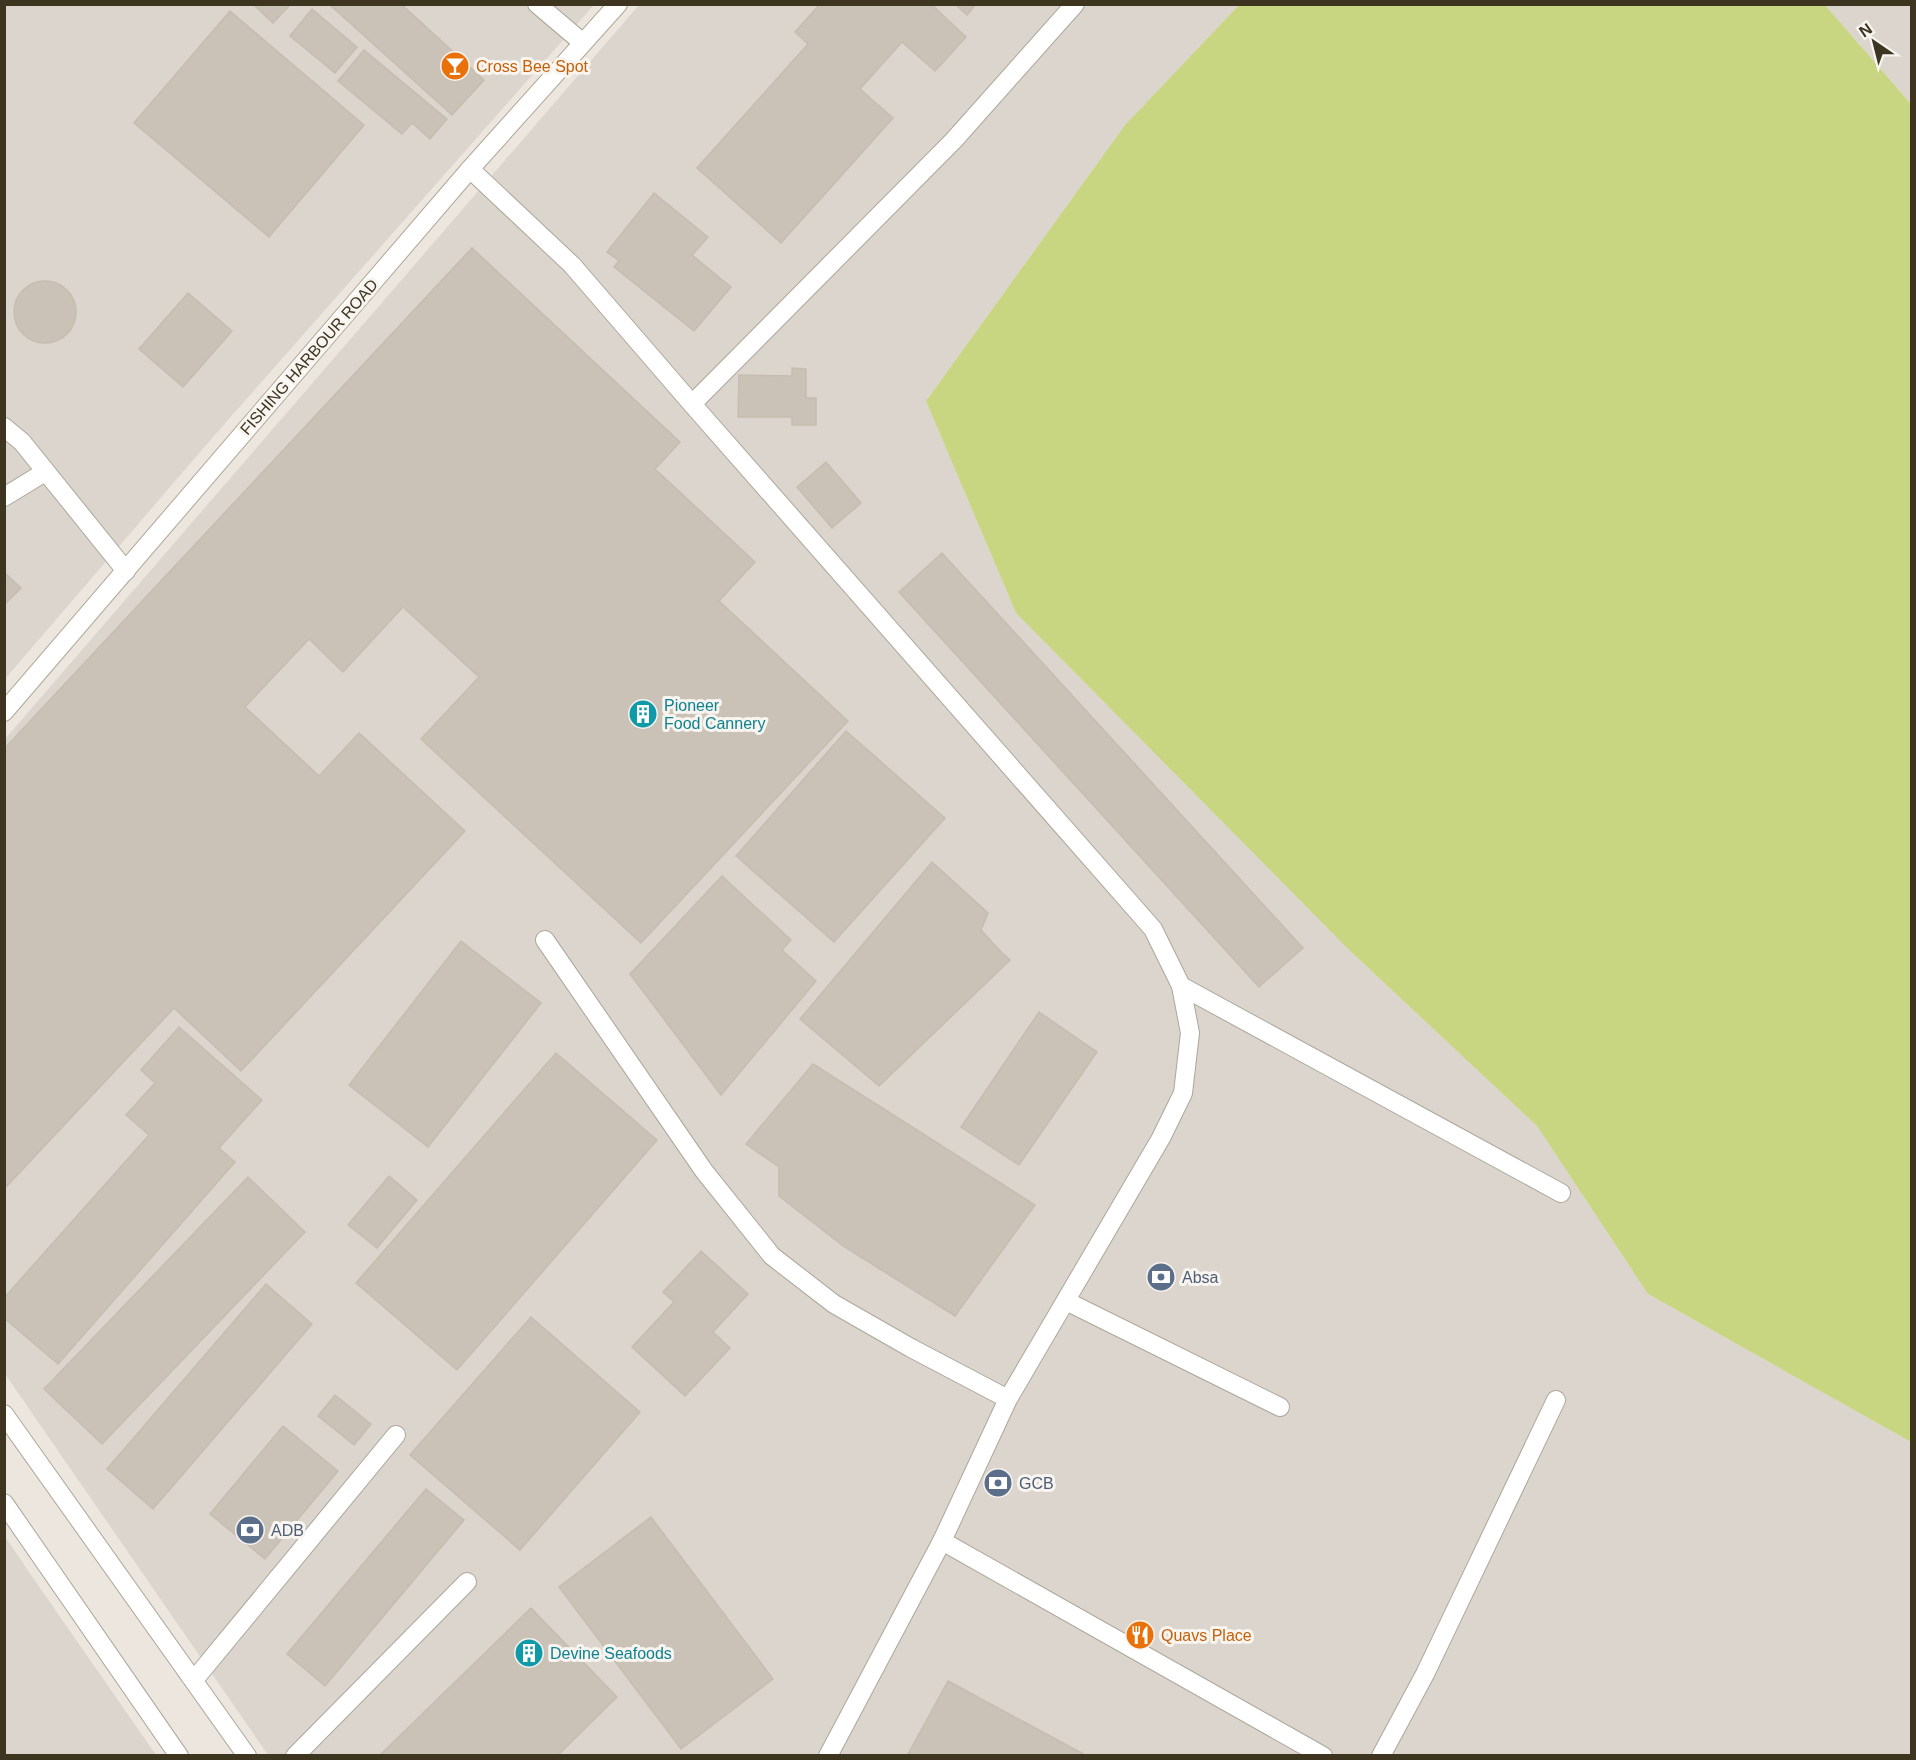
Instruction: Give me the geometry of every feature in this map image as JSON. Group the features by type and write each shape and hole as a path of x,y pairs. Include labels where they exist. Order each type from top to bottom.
{"street":[{"path":"537,4 583,43"},
{"name":"FISHING HARBOUR ROAD","path":"6,706 126,571 470,169 618,4"},
{"path":"692,404 954,140 1076,4"},
{"path":"470,169 572,265 1154,929 1180,987 1190,1033 1183,1093 1161,1138 1008,1399 942,1541 828,1755"},
{"path":"4,427 22,442 126,571"},
{"path":"4,497 45,472"},
{"path":"545,940 704,1171 772,1256 834,1304 1008,1399"},
{"path":"1180,987 1561,1193"},
{"path":"1066,1300 1280,1407"},
{"path":"1381,1755 1425,1674 1556,1400"},
{"path":"4,1414 248,1755"},
{"path":"194,1680 396,1435"},
{"path":"4,1503 179,1755"},
{"path":"942,1541 1323,1755"},
{"path":"294,1755 467,1582"}],"shaded area":[{"path":"5,5 594,5 213,437 5,679"},
{"path":"639,5 1239,5 1125,125 926,401 1016,613 1347,948 1537,1126 1648,1294 1911,1442 1911,1755 268,1755 5,1374 5,739"},
{"path":"1239,5 1825,5 1911,104 1911,1442 1648,1294 1537,1126 1347,948 1016,613 926,401 1125,125"},
{"path":"1825,5 1911,5 1911,104 1906,98"},
{"path":"4,1535 31,1575 156,1755 5,1755"}],"building":[{"path":"253,4 291,4 273,23"},
{"path":"329,4 401,4 484,80 452,115"},
{"path":"820,4 931,4 966,37 935,71 902,42 860,89 893,118 781,243 697,168 808,44 795,32"},
{"path":"955,4 976,4 967,15"},
{"path":"312,9 357,47 335,73 290,36"},
{"path":"230,11 364,125 269,237 134,123"},
{"path":"364,50 447,119 430,139 412,123 402,134 338,81"},
{"path":"654,193 708,237 692,255 731,287 694,331 614,267 619,261 607,252"},
{"name":"Pioneer Food Cannery","path":"472,248 680,442 655,469 755,562 719,601 848,721 641,943 421,739 479,677 403,607 343,672 309,639 245,707 319,776 359,733 465,831 241,1071 174,1008 4,1189 4,749"},
{"path":"45,281 62,286 67,290 71,295 76,312 71,329 67,334 62,338 45,343 28,338 23,334 19,329 14,312 19,295 23,290 28,286"},
{"path":"188,293 232,331 183,387 139,349"},
{"path":"792,368 806,369 806,398 816,398 816,425 792,425 792,417 738,417 739,375 792,376"},
{"path":"826,462 861,503 832,528 797,487"},
{"path":"942,553 1303,948 1259,987 899,592"},
{"path":"4,572 21,588 4,605"},
{"path":"846,731 945,818 834,942 736,856"},
{"path":"932,862 988,913 981,930 1010,960 879,1086 800,1019"},
{"path":"722,876 791,940 782,950 816,981 721,1095 630,974"},
{"path":"461,941 541,1003 428,1147 349,1085"},
{"path":"1039,1012 1097,1052 1019,1165 961,1127"},
{"path":"179,1027 262,1100 219,1148 235,1162 58,1364 4,1318 4,1298 149,1135 126,1115 155,1083 141,1070"},
{"path":"556,1053 657,1140 457,1370 356,1283"},
{"path":"813,1064 1035,1205 955,1316 843,1246 779,1196 779,1167 746,1144"},
{"path":"389,1176 417,1200 377,1248 348,1225"},
{"path":"248,1177 305,1232 102,1444 44,1389"},
{"path":"701,1251 748,1294 713,1332 730,1348 685,1396 632,1347 674,1302 663,1292"},
{"path":"266,1284 312,1324 153,1509 107,1469"},
{"path":"531,1317 640,1412 520,1550 410,1455"},
{"path":"335,1395 371,1424 354,1445 318,1416"},
{"path":"283,1426 338,1471 265,1559 210,1514"},
{"path":"426,1489 464,1520 325,1686 287,1654"},
{"path":"651,1517 773,1679 681,1749 559,1587"},
{"name":"Devine Seafoods","path":"531,1608 617,1697 557,1756 379,1756"},
{"path":"948,1681 1087,1756 907,1756"}],"place":[{"name":"Cross Bee Spot","path":"455,66"},
{"name":"Pioneer Food Cannery","path":"643,714"},
{"name":"Absa","path":"1161,1277"},
{"name":"GCB","path":"998,1483"},
{"name":"ADB","path":"250,1530"},
{"name":"Quavs Place","path":"1140,1635"},
{"name":"Devine Seafoods","path":"529,1653"}]}
